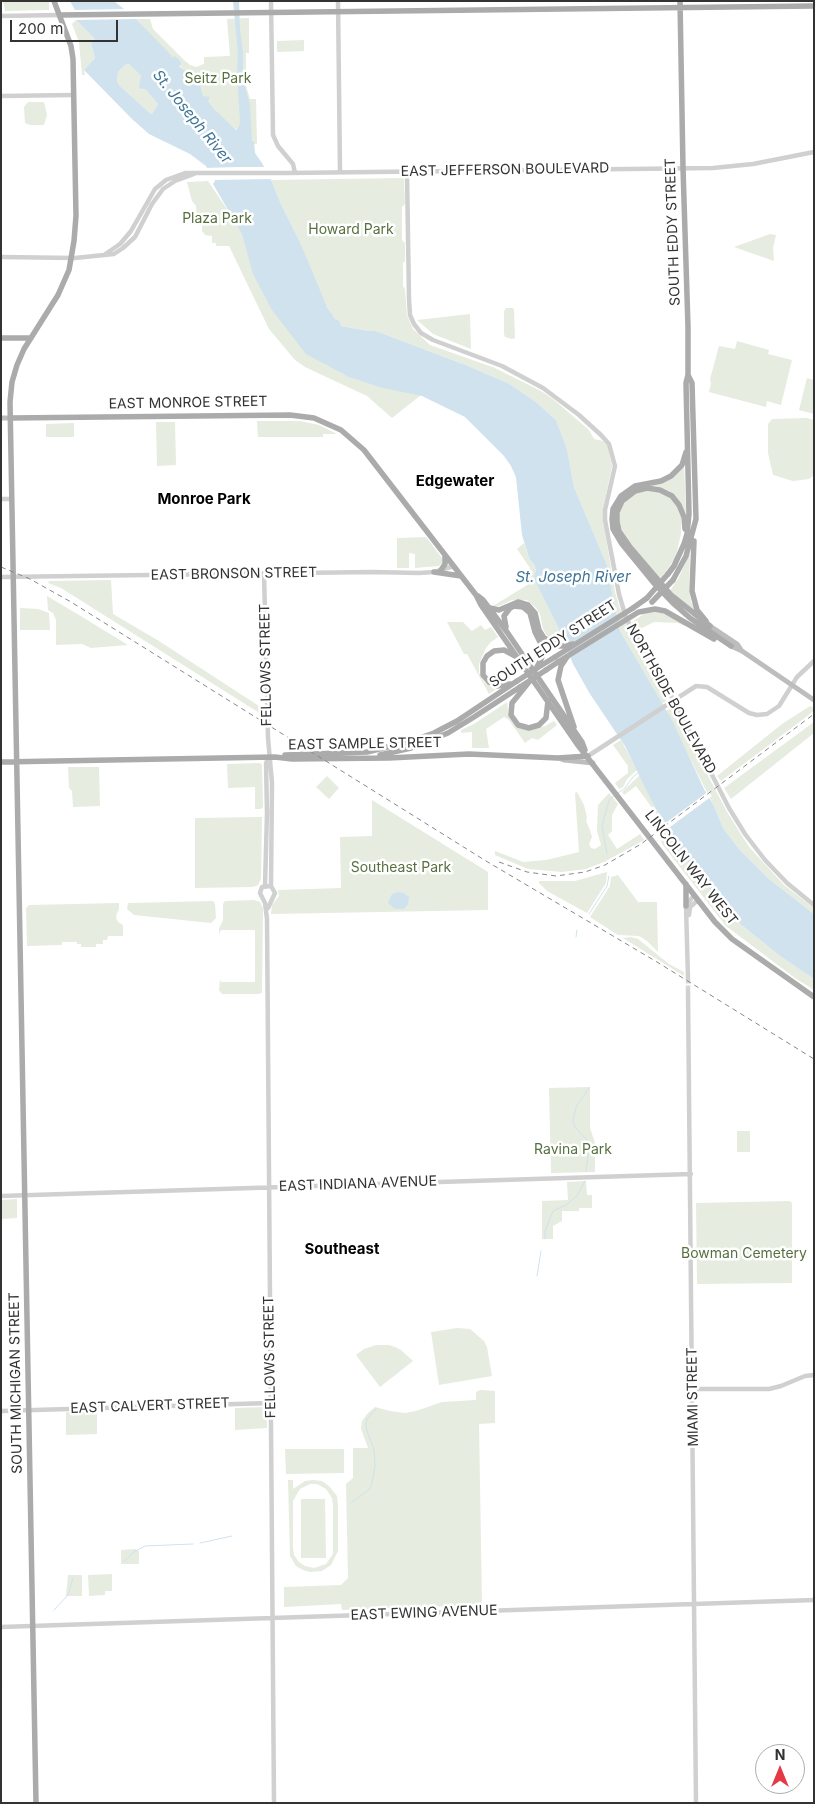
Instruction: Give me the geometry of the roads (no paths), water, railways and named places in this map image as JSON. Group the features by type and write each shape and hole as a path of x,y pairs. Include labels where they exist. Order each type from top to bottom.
{"main road":[{"name":"SOUTH MICHIGAN STREET","path":"36,1803 10,397 14,374 24,349 55,301 65,279 72,258 76,225 72,51 54,1"},
{"path":"60,15 338,12 680,4 814,6"},
{"name":"SOUTH EDDY STREET","path":"650,600 674,566 684,544 688,523 686,383 688,375 680,4"},
{"path":"1,338 31,338"},
{"name":"SOUTH EDDY STREET","path":"358,758 397,752 426,743 460,726 519,685 536,669 543,665 558,662 636,611 673,580 686,556 695,528 696,481 692,383 688,375"},
{"name":"EAST MONROE STREET","path":"10,418 298,415 320,419 334,426 358,444 476,595"},
{"path":"1,418 10,418"},
{"path":"688,445 682,464 671,476 661,481 635,486 621,496 613,509 613,529 622,544 674,604 690,618 731,646"},
{"path":"684,544 684,518 672,496 660,490 647,488 635,490 622,501 617,512 617,522 623,538 671,595 710,626 737,644 742,650"},
{"path":"695,528 692,592 698,610 710,626"},
{"path":"441,570 445,564 445,554"},
{"path":"434,572 462,576"},
{"name":"LINCOLN WAY WEST","path":"476,595 490,608 507,632 593,763 719,928 814,998"},
{"name":"LINCOLN WAY WEST","path":"476,595 577,744 588,756"},
{"path":"490,608 499,610 518,602 528,605 535,613 539,630 547,641 559,646 575,643"},
{"path":"507,632 504,619 508,610 514,606 526,608 530,613 535,632 542,644 543,665"},
{"path":"636,611 655,609 665,611 714,639 742,650 814,700"},
{"name":"SOUTH EDDY STREET","path":"558,662 575,643 636,611"},
{"path":"519,658 504,650 494,651 486,656 482,667 483,675 492,684 503,686 519,685 511,710 513,718 522,727 532,728 542,723 547,714 548,701"},
{"path":"558,662 558,680 574,732"},
{"name":"SOUTH EDDY STREET","path":"272,757 292,754 367,752 408,742 434,733 531,680 543,665"},
{"name":"EAST SAMPLE STREET","path":"1,762 272,757 358,758 489,754 558,758 588,756"},
{"path":"558,758 593,763"},
{"path":"686,884 686,906"}],"street":[{"path":"271,1 274,138 278,146 293,162 295,173"},
{"path":"338,1 340,172"},
{"path":"2,16 60,15"},
{"path":"3,96 74,95"},
{"name":"EAST JEFFERSON BOULEVARD","path":"4,257 72,258 104,255 120,244 131,231 149,197 159,185 179,174 722,168 749,165 814,152"},
{"name":"NORTHSIDE BOULEVARD","path":"407,172 409,310 412,320 420,332 433,340 502,366 543,388 572,409 612,449 615,466 605,510 605,520 620,603 626,618 674,700 729,808 745,834 780,877 814,904"},
{"path":"1,499 11,499"},
{"name":"EAST BRONSON STREET","path":"1,577 434,572 454,566"},
{"name":"FELLOWS STREET","path":"264,573 272,757 271,886"},
{"path":"792,684 803,670 814,661"},
{"name":"EAST SAMPLE STREET","path":"588,756 694,686 707,687 749,713 760,715 767,714 776,709 792,684"},
{"name":"FELLOWS STREET","path":"264,886 267,813 266,764 272,757"},
{"path":"264,886 271,886 275,893 271,900 264,900 260,893 261,889 264,886"},
{"path":"688,979 686,906 696,898"},
{"path":"688,926 690,908 696,898"},
{"name":"FELLOWS STREET","path":"264,900 267,912 274,1803"},
{"name":"FELLOWS STREET","path":"267,912 271,900"},
{"name":"MIAMI STREET","path":"688,990 696,1803"},
{"name":"EAST INDIANA AVENUE","path":"1,1196 691,1174"},
{"path":"693,1390 769,1389 805,1376 814,1375"},
{"name":"EAST CALVERT STREET","path":"1,1411 271,1402"},
{"name":"EAST EWING AVENUE","path":"1,1627 814,1600"}],"water":[{"name":"St. Joseph River","path":"70,1 114,1 136,19 172,58 175,56 182,63 179,66 193,73 194,77 198,78 203,96 210,97 208,101 214,109 236,130 239,127 240,121 237,74 238,53 233,1 239,1 243,79 250,105 252,141 254,141 255,153 271,180 300,242 327,307 341,326 376,331 508,383 536,402 556,420 567,449 574,487 609,570 620,631 673,722 723,828 739,849 769,879 814,914 814,979 780,956 733,918 690,866 652,802 625,746 590,694 573,664 558,627 536,583 534,576 535,566 529,558 522,535 516,477 504,456 465,417 422,396 383,388 349,377 306,354 272,310 253,274 242,234 213,184 215,181 206,166 190,154 149,134 84,70 95,58 91,43 95,39 78,22","holes":["129,64 141,76 139,88 146,90 158,104 152,114 119,85 117,81 118,72 125,65"]},
{"path":"404,893 409,897 408,904 404,909 395,909 388,903 392,894"}],"waterway":[{"path":"617,794 639,772"},
{"path":"607,854 602,826 609,800 614,796"},
{"path":"589,914 607,886 609,876"},
{"path":"576,937 577,930"},
{"path":"586,1171 589,1146 587,1140 575,1127 573,1121 576,1107 589,1088"},
{"path":"545,1239 545,1231 553,1211 566,1205 577,1196 585,1181"},
{"path":"537,1276 541,1251"},
{"path":"351,1503 370,1489 372,1483 375,1466 374,1450 366,1424 367,1419 376,1409"},
{"path":"200,1543 232,1536"},
{"path":"124,1561 134,1552 145,1546 193,1544"},
{"path":"54,1610 68,1595 73,1578"}],"tunnel":[{"path":"688,979 688,991"}],"railway":[{"path":"1,567 30,579 71,602 486,861 657,962 814,1059"},
{"path":"499,862 527,872 556,876 585,872 605,865 641,844 814,714"}],"district":[{"name":"Edgewater","path":"455,481"},
{"name":"Monroe Park","path":"204,499"},
{"name":"Southeast","path":"342,1249"}],"park label":[{"name":"Seitz Park","path":"218,79"},
{"name":"Plaza Park","path":"217,219"},
{"name":"Howard Park","path":"351,230"},
{"name":"Southeast Park","path":"401,868"},
{"name":"Ravina Park","path":"573,1150"},
{"name":"Bowman Cemetery","path":"744,1254"}]}
